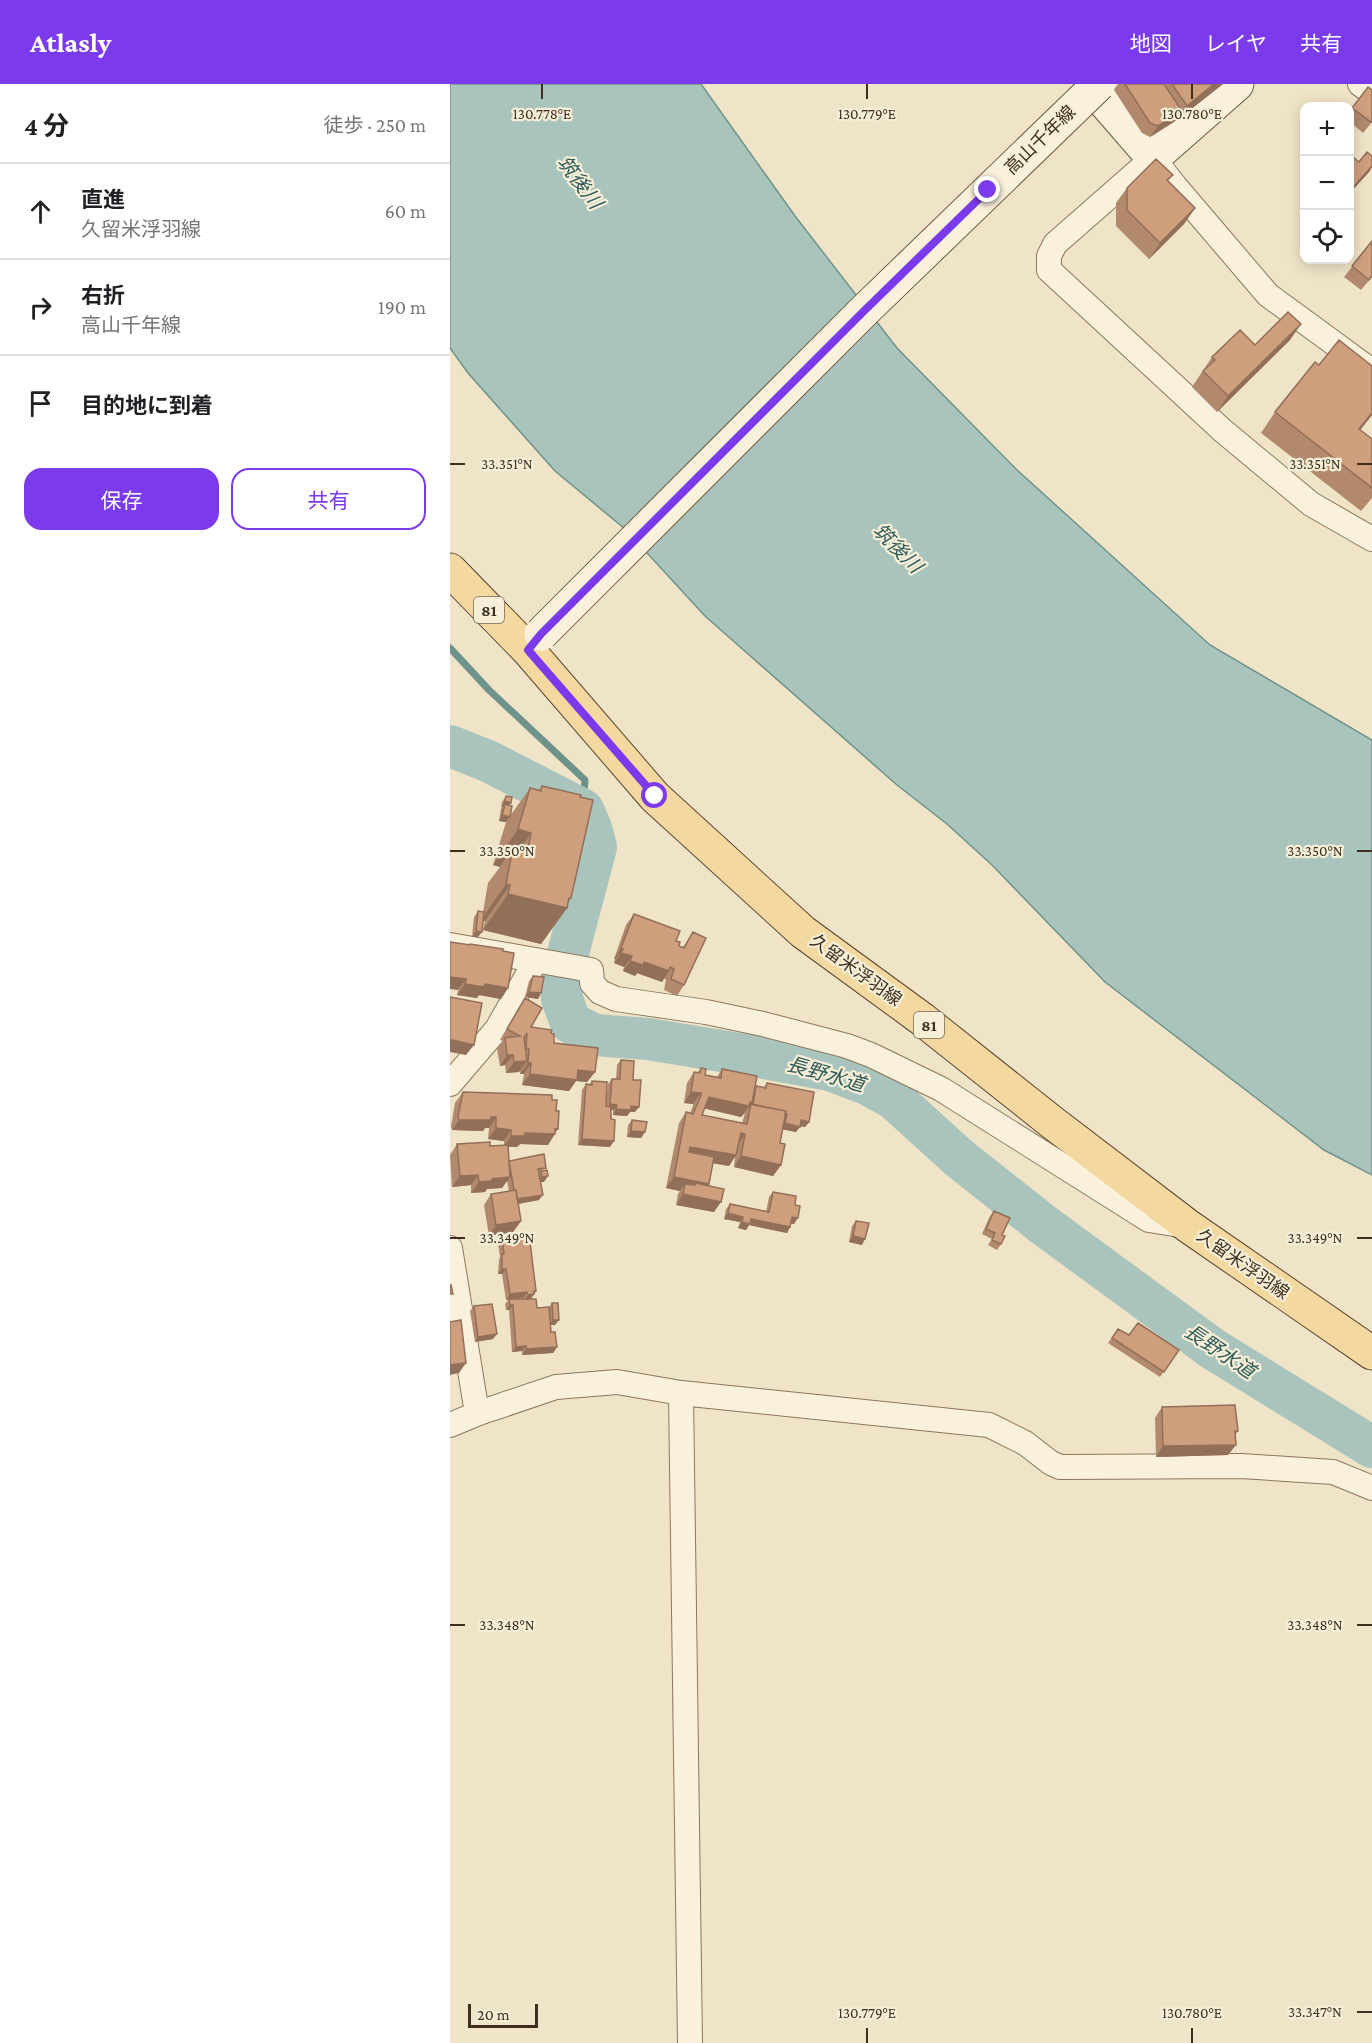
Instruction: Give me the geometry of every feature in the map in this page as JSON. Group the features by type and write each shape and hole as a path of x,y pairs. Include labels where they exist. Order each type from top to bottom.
{"main road":[{"path":"1091,84 1153,158 1237,84"},
{"name":"高山千年線","path":"535,642 865,310 1099,84"},
{"name":"久留米浮羽線","path":"450,570 535,642 655,796 803,932 922,1019 1188,1226 1372,1353"}],"street":[{"path":"1360,84 1372,93"},
{"path":"1372,371 1268,295 1153,158 1055,244 1049,256 1049,270 1222,430 1311,504 1372,539"},
{"path":"450,945 591,970 592,983 600,992 616,999 706,1012 763,1024 847,1046 871,1055 940,1089 1149,1220 1188,1226"},
{"path":"450,1084 497,1029 539,961"},
{"path":"450,1248 475,1401 479,1413"},
{"path":"450,1425 556,1387 617,1382 681,1393 989,1425 1025,1443 1060,1467 1241,1466 1334,1473 1372,1488"},
{"path":"681,1393 690,2043"}],"water":[{"name":"筑後川","path":"450,84 701,84 795,216 897,348 1016,469 1210,645 1372,740 1372,1175 1324,1150 1105,982 992,865 947,824 897,785 705,616 625,529 555,471 468,373 450,348"}],"building":[{"path":"1125,84 1164,84 1182,111 1158,126 1150,123"},
{"path":"1172,84 1214,84 1187,106"},
{"path":"1368,87 1372,90 1371,122 1354,109 1354,105"},
{"path":"1367,152 1372,156 1372,166 1354,186 1354,158 1359,162"},
{"path":"1156,159 1173,175 1167,180 1195,208 1160,243 1127,210 1127,188"},
{"path":"1372,241 1372,276 1369,280 1352,266"},
{"path":"1288,312 1301,324 1228,396 1203,371 1215,360 1212,357 1240,330 1255,345"},
{"path":"1339,340 1372,366 1372,413 1359,429 1372,439 1372,488 1275,412 1315,362 1319,365"},
{"path":"542,786 593,800 567,908 508,894 510,885 506,884 513,847 528,849 531,833 518,829 530,788 541,791"},
{"path":"506,796 512,797 511,803 505,801"},
{"path":"505,804 512,806 510,817 502,815"},
{"path":"478,911 484,912 482,932 476,931"},
{"path":"634,914 680,931 676,941 680,942 679,946 684,948 693,932 706,938 684,985 671,979 674,969 670,967 669,971 644,962 643,965 630,961 632,956 621,953"},
{"path":"450,942 503,949 503,951 514,953 508,988 485,984 484,987 465,984 466,979 450,977"},
{"path":"533,976 544,977 541,993 529,992"},
{"path":"450,997 482,1003 474,1045 452,1040 450,1043"},
{"path":"525,998 542,1008 531,1027 552,1030 554,1043 598,1048 595,1072 578,1070 577,1080 530,1074 529,1049 526,1048 527,1033 524,1038 527,1061 514,1062 513,1055 507,1055 505,1038 520,1036 507,1029"},
{"path":"621,1060 634,1061 633,1080 641,1080 639,1107 631,1106 631,1110 616,1109 617,1105 610,1104 612,1079 620,1079"},
{"path":"701,1068 706,1069 705,1075 721,1078 722,1069 757,1076 752,1103 750,1102 749,1106 709,1097 702,1115 747,1124 751,1104 786,1111 780,1143 785,1144 781,1165 741,1156 745,1134 741,1133 736,1155 690,1147 689,1152 714,1157 709,1184 674,1177 686,1112 693,1114 701,1095 701,1093 691,1092 694,1072 700,1073"},
{"path":"592,1081 607,1082 606,1106 611,1107 611,1119 615,1120 614,1141 582,1139 586,1084 592,1085"},
{"path":"767,1083 814,1092 809,1122 801,1120 800,1127 785,1123 786,1111 753,1105 756,1086 766,1088"},
{"path":"463,1092 552,1095 552,1100 557,1100 556,1111 559,1111 558,1129 555,1129 555,1134 525,1133 525,1136 511,1136 511,1130 496,1128 496,1117 491,1117 491,1120 459,1120"},
{"path":"632,1120 647,1122 645,1132 631,1131"},
{"path":"490,1142 490,1146 508,1145 510,1177 479,1182 478,1175 460,1176 457,1144"},
{"path":"544,1154 546,1168 538,1169 543,1195 517,1199 509,1161"},
{"path":"547,1170 548,1176 542,1177 541,1171"},
{"path":"695,1183 724,1189 721,1202 683,1194 685,1184 695,1185"},
{"path":"516,1190 521,1221 496,1225 491,1194"},
{"path":"773,1192 796,1196 795,1205 800,1206 798,1218 792,1217 790,1227 751,1219 750,1224 742,1222 743,1217 728,1213 730,1204 769,1212"},
{"path":"994,1211 1010,1218 1002,1235 1005,1236 1001,1244 992,1240 995,1233 986,1229"},
{"path":"856,1221 869,1223 865,1239 853,1236"},
{"path":"529,1234 536,1291 528,1295 527,1292 510,1294 506,1269 502,1269 502,1254 504,1254 502,1238"},
{"path":"509,1299 536,1299 537,1308 549,1307 551,1332 555,1332 557,1347 526,1349 526,1346 516,1347 513,1305 510,1305"},
{"path":"552,1303 558,1303 559,1320 553,1320"},
{"path":"492,1304 497,1334 478,1337 474,1306"},
{"path":"461,1320 466,1363 450,1365 450,1322"},
{"path":"1138,1323 1179,1350 1164,1372 1112,1338 1118,1329 1129,1335"},
{"path":"1235,1405 1238,1431 1235,1431 1236,1445 1163,1446 1162,1407"}],"waterway":[{"path":"450,648 489,690 585,780 583,805"},
{"name":"長野水道","path":"450,746 490,762 583,810 591,828 596,847 561,980 562,999 571,1023 595,1035 648,1039 764,1058 830,1070 867,1084 894,1099 959,1158 1045,1226 1213,1349 1372,1447"}],"route":[{"path":"655,796 528,650 541,634 988,190"}]}
